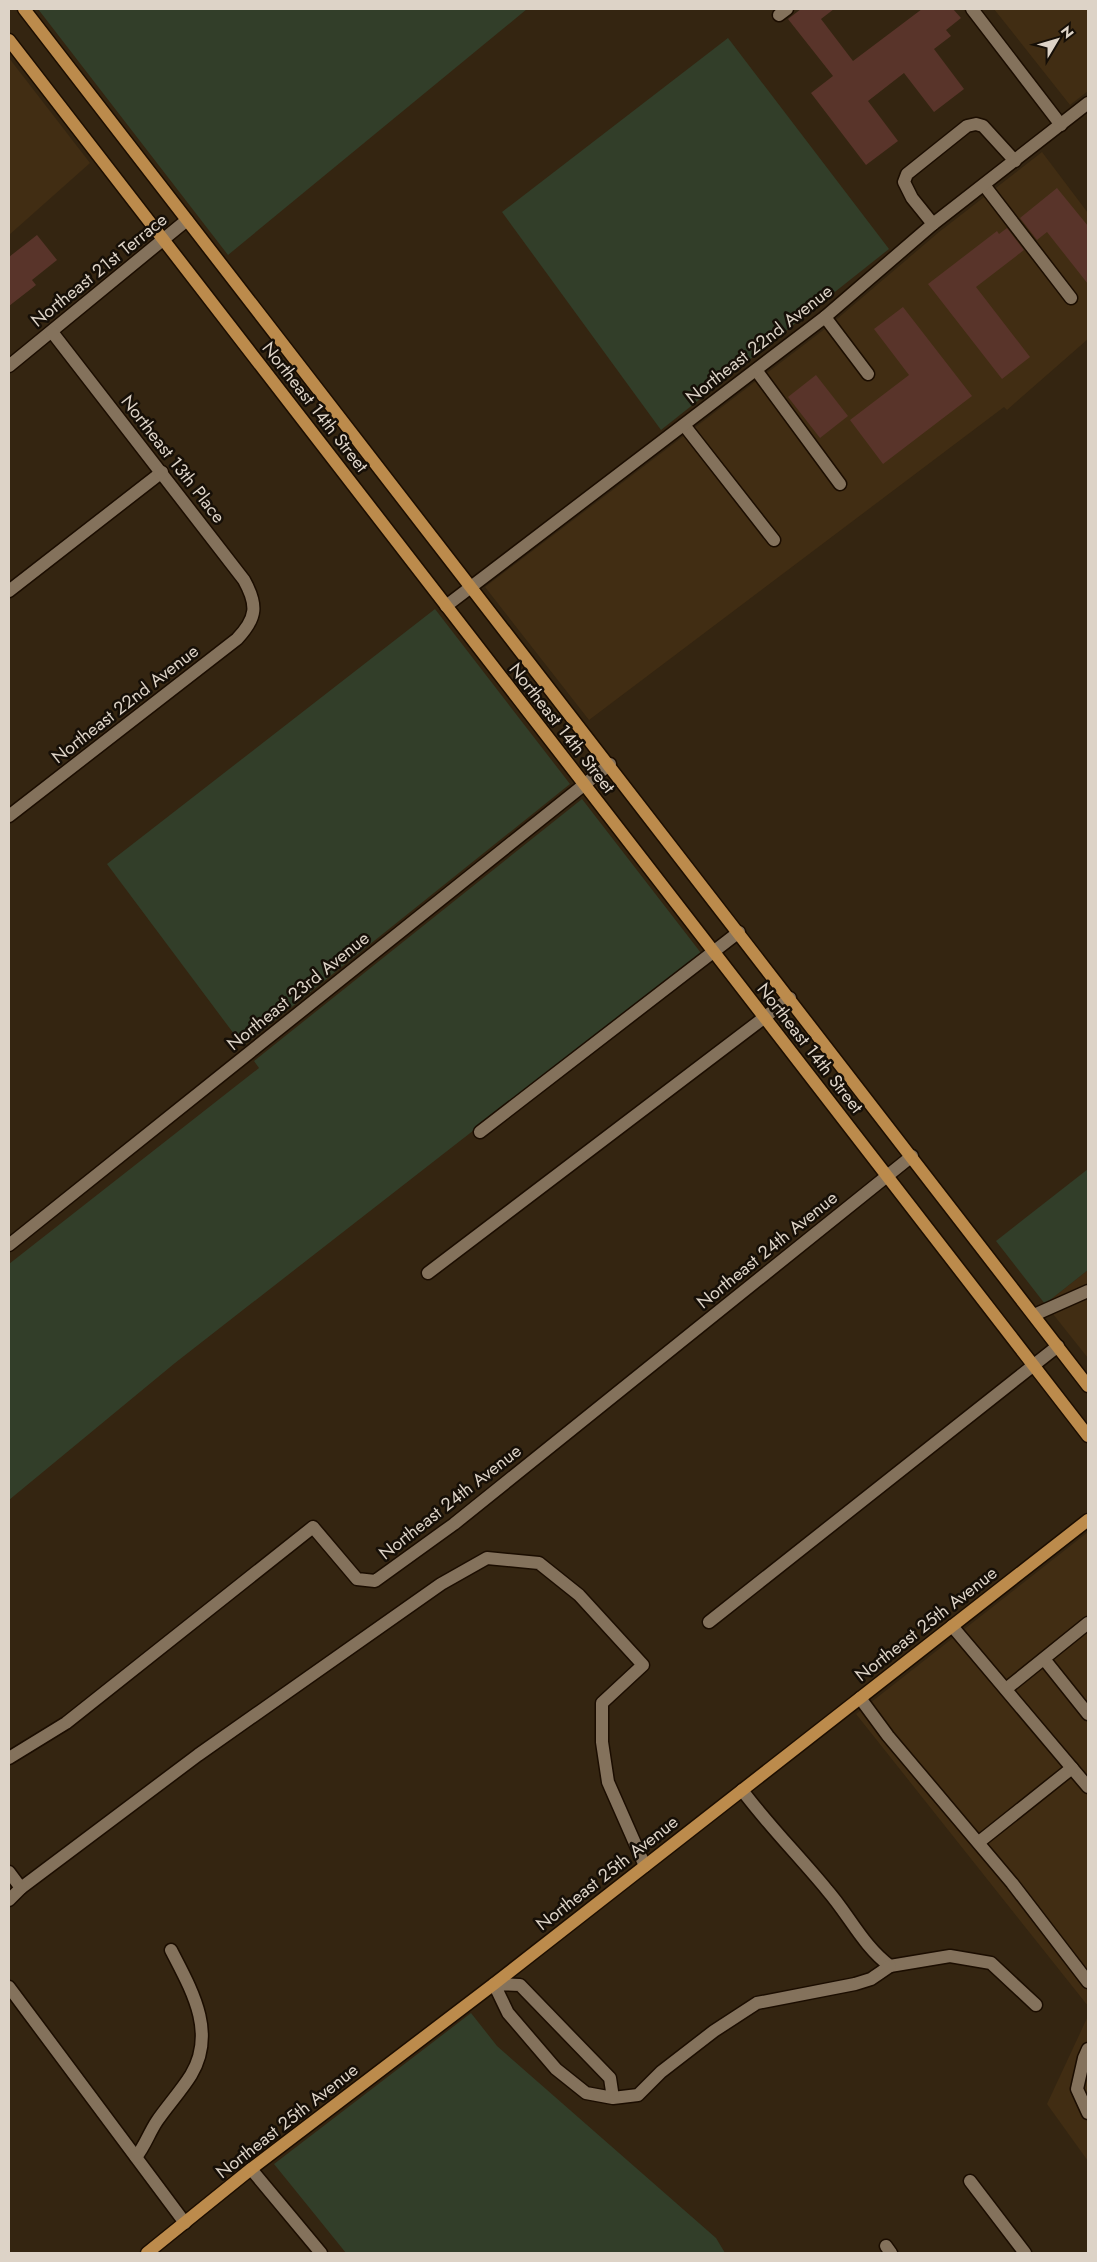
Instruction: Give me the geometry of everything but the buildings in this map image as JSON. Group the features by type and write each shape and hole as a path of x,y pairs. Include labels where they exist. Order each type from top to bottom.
{"main road":[{"name":"Northeast 14th Street","path":"24,9 610,764 1088,1386"},
{"name":"Northeast 14th Street","path":"9,40 1088,1436"},
{"name":"Northeast 25th Avenue","path":"147,2253 251,2169 494,1984 1088,1520"}],"street":[{"path":"972,9 1061,125"},
{"name":"Northeast 22nd Avenue","path":"446,606 824,317 933,224 1088,103"},
{"path":"933,224 910,194 904,182 908,174 967,126 976,124 983,126 1014,161"},
{"path":"984,185 1072,298"},
{"name":"Northeast 21st Terrace","path":"9,366 187,220"},
{"path":"824,317 868,374"},
{"name":"Northeast 13th Place","path":"52,332 244,580 253,596 254,613"},
{"path":"756,370 840,484"},
{"path":"684,425 774,540"},
{"path":"9,591 162,472"},
{"name":"Northeast 22nd Avenue","path":"9,816 237,639 248,628 254,613"},
{"name":"Northeast 23rd Avenue","path":"9,1245 610,764"},
{"path":"480,1132 739,932"},
{"path":"428,1274 790,998"},
{"name":"Northeast 24th Avenue","path":"9,1758 66,1723 313,1528 357,1579 375,1581 454,1524 912,1156"},
{"path":"1034,1315 1088,1291"},
{"path":"709,1622 1058,1346"},
{"path":"9,1900 21,1888 206,1749 441,1584 487,1558 539,1563 579,1595 642,1665 602,1703 602,1742 608,1782 645,1866"},
{"path":"1006,1690 1088,1623"},
{"path":"952,1626 1088,1787"},
{"path":"1044,1659 1088,1714"},
{"path":"860,1698 888,1736 979,1842 1088,1982"},
{"path":"979,1842 1072,1768"},
{"path":"742,1790 762,1817 828,1891 875,1954 890,1966"},
{"path":"9,1872 21,1888"},
{"path":"136,2157 157,2121 192,2074 202,2052 202,2028 196,1998 171,1950"},
{"path":"494,1984 508,2013 556,2069 586,2093 613,2098 638,2095 661,2072 714,2031 757,2003 855,1984 871,1979 890,1966 950,1956 991,1963 1036,2005"},
{"path":"494,1984 520,1986 610,2078 613,2098"},
{"path":"9,1988 185,2222"},
{"path":"1088,2049 1077,2089 1088,2113"},
{"path":"251,2169 321,2253"},
{"path":"970,2181 1026,2253"}],"shaded area":[{"path":"994,9 1088,9 1088,91 1070,105"},
{"path":"9,58 90,163 9,235"},
{"path":"1042,152 1088,213 1088,339 1007,410 1004,407 589,720 485,587 830,325 939,232"},
{"path":"1088,1270 1088,1358 1045,1304"},
{"path":"1088,1532 1088,2006 856,1714"},
{"path":"1088,2016 1088,2161 1047,2104"}],"green space":[{"path":"38,9 527,9 228,255"},
{"path":"728,38 889,249 661,430 502,212"},
{"path":"435,609 570,784 243,1046 107,864"},
{"path":"582,799 701,953 175,1363 9,1500 9,1264 259,1068 254,1061"},
{"path":"1088,1169 1088,1270 1045,1304 996,1241"},
{"path":"471,2013 497,2046 716,2238 725,2253 346,2253 274,2164"}]}
